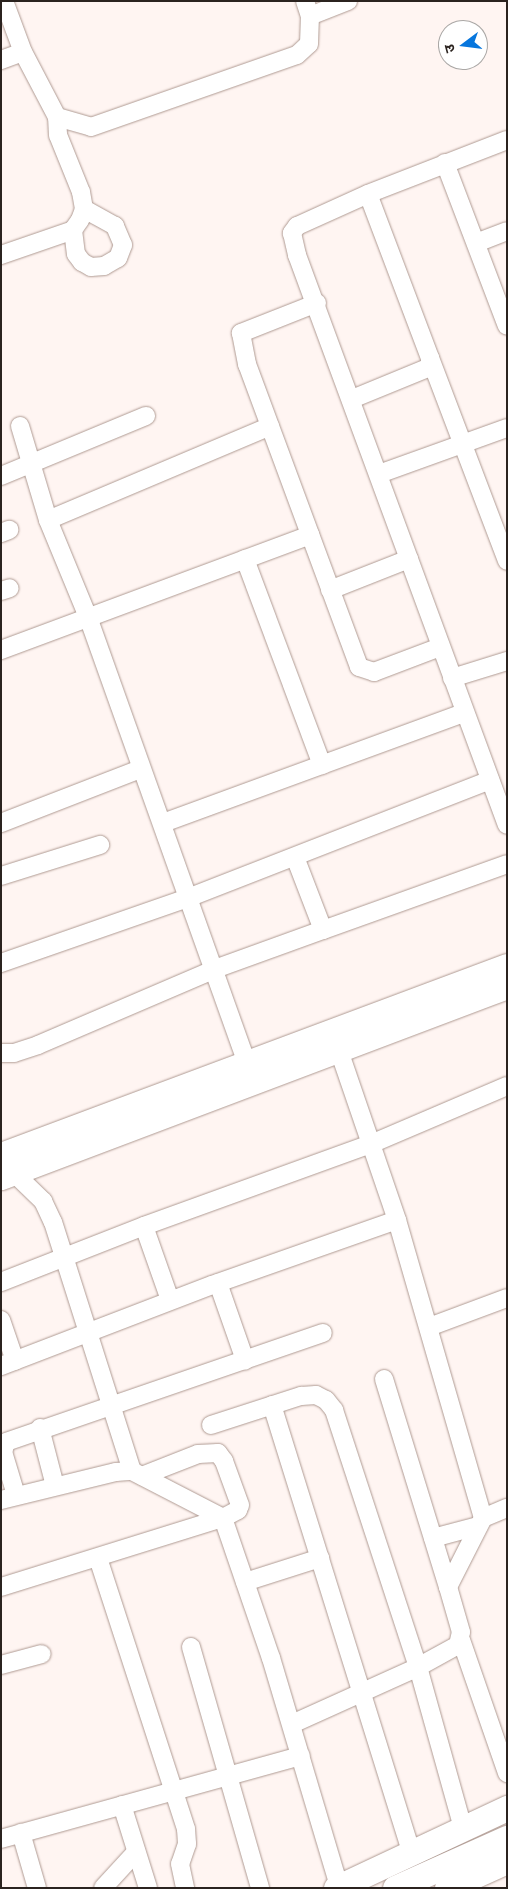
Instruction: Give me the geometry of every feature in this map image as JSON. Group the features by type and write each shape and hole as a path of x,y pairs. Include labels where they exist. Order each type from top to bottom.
{"street":[{"path":"4,1 23,52 57,117 58,135 81,192 84,209 73,230 76,254 82,262 91,267 104,266 118,258 123,245 115,226 84,209"},
{"path":"57,117 91,127 297,55 309,44 307,8 348,1"},
{"path":"1,60 23,52"},
{"path":"507,140 368,194 297,226 292,233 297,255 317,303 380,474 464,713 507,825"},
{"path":"445,163 507,324"},
{"path":"368,194 507,561"},
{"path":"1,255 73,230"},
{"path":"476,243 507,231"},
{"path":"317,303 241,333 242,350 359,668 366,672 440,647"},
{"path":"352,398 430,367 430,358"},
{"path":"1,476 30,466 146,416"},
{"path":"20,426 30,466 48,520 88,617 140,769 163,823 190,897 250,1073"},
{"path":"48,520 270,426"},
{"path":"380,474 507,428"},
{"path":"1,650 310,535"},
{"path":"244,559 322,765"},
{"path":"330,590 409,559"},
{"path":"452,678 507,660"},
{"path":"163,823 464,713"},
{"path":"1,823 140,769"},
{"path":"1,963 190,897 490,780"},
{"path":"1,876 100,845"},
{"path":"295,857 323,930"},
{"path":"1,1053 14,1053 38,1045 215,969 507,864"},
{"path":"336,1041 507,966"},
{"path":"507,986 336,1041 5,1168 43,1201 65,1257 112,1407 137,1473 223,1518 292,1724 337,1887 507,1808"},
{"path":"336,1041 397,1220 429,1327 480,1522 448,1587"},
{"path":"1,1282 144,1226 371,1144 507,1086"},
{"path":"1,1320 8,1363 89,1334 218,1282 397,1220"},
{"path":"144,1226 170,1300"},
{"path":"218,1282 245,1360"},
{"path":"429,1327 507,1298"},
{"path":"1,1587 223,1518 238,1510 240,1505 224,1460 218,1452 198,1454 137,1473 56,1486 9,1498 3,1446 6,1442 40,1428 112,1407 323,1333"},
{"path":"384,1379 448,1587 461,1640 507,1772"},
{"path":"211,1425 301,1396 316,1395 326,1400 334,1410 418,1667 463,1828"},
{"path":"272,1405 411,1851"},
{"path":"40,1428 56,1486"},
{"path":"433,1538 480,1522 507,1508"},
{"path":"98,1558 187,1836 180,1864 185,1888"},
{"path":"245,1582 320,1558"},
{"path":"292,1724 418,1667 451,1650 461,1640"},
{"path":"191,1647 260,1888"},
{"path":"1,1665 42,1654"},
{"path":"1,1839 173,1791 228,1778 301,1756"},
{"path":"122,1806 148,1888"},
{"path":"21,1833 37,1888"},
{"path":"395,1888 507,1838"},
{"path":"103,1888 136,1852"},
{"path":"447,1888 507,1861"}]}
